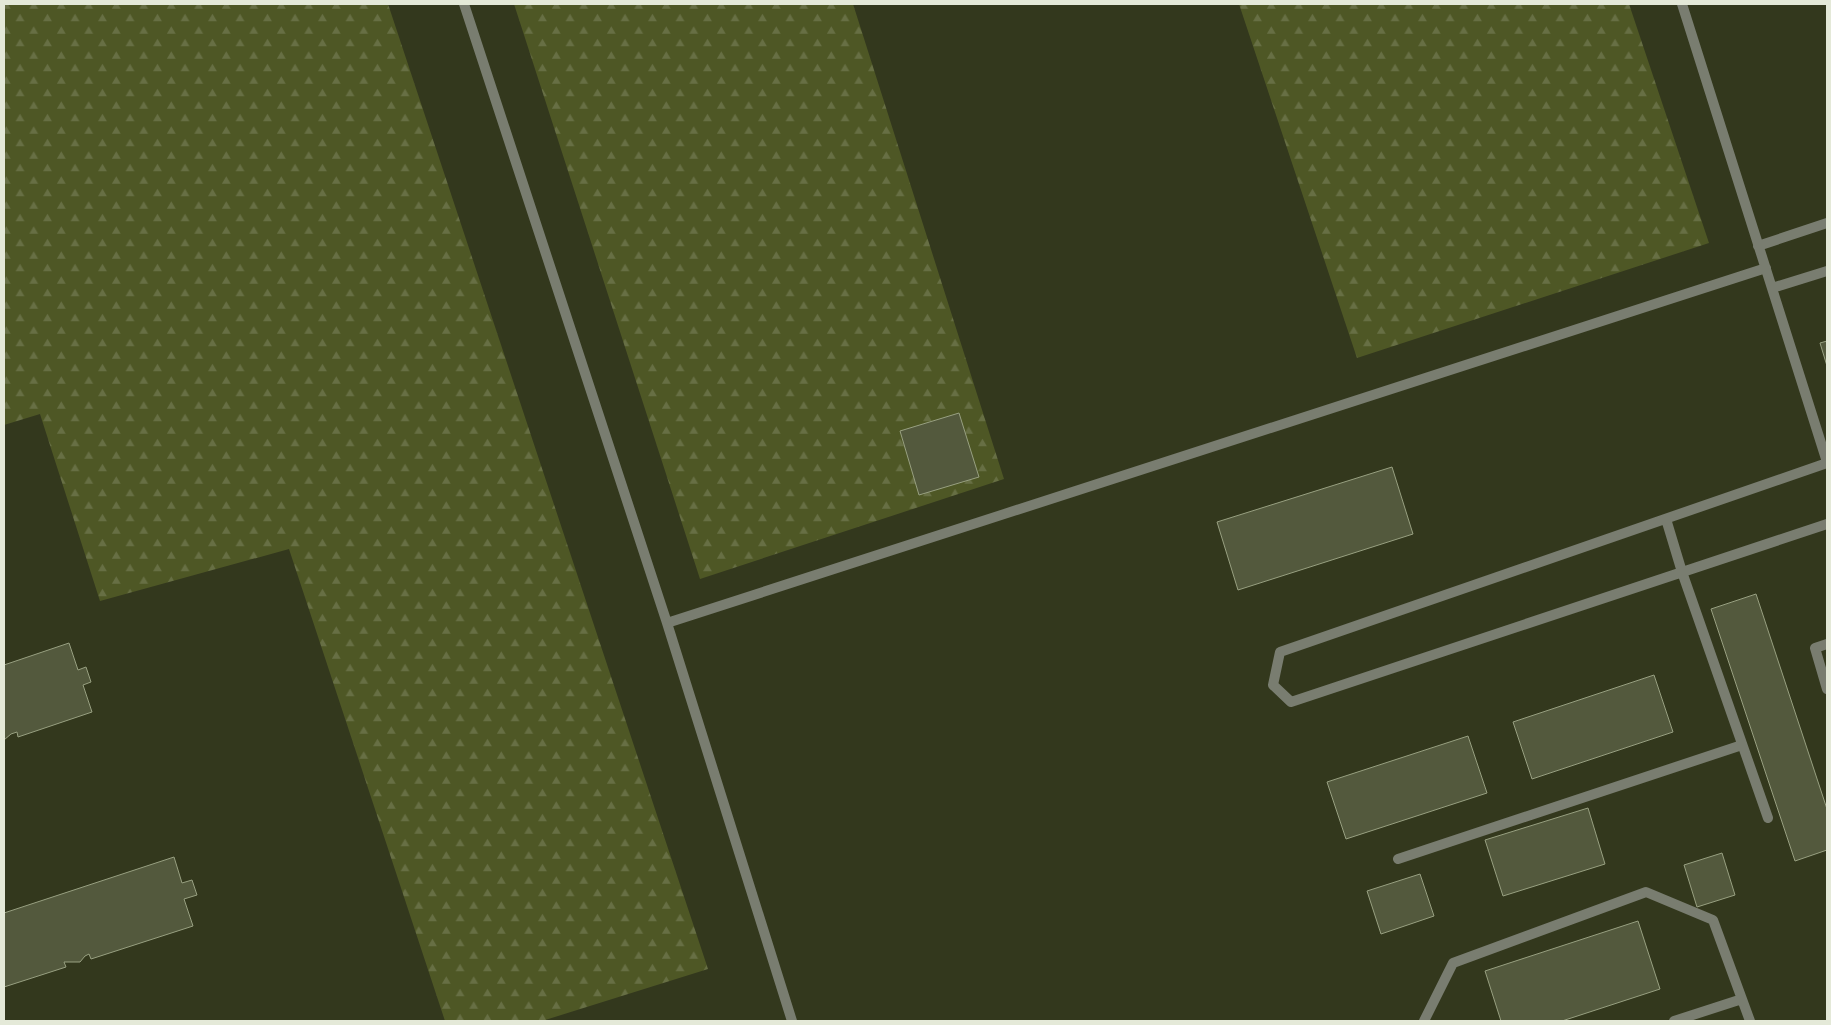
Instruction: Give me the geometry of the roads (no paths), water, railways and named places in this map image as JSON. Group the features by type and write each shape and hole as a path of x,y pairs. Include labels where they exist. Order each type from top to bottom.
{"lane":[{"path":"464,4 667,623 792,1021"},
{"path":"1682,4 1827,462 1280,652 1272,685 1291,702 1827,524"},
{"path":"1758,246 1827,223"},
{"path":"667,623 1766,268"},
{"path":"1772,288 1827,271"},
{"path":"1666,519 1682,572 1768,818"},
{"path":"1827,644 1815,648 1827,690"},
{"path":"1398,859 1742,745"},
{"path":"1424,1021 1453,963 1646,892 1713,920 1750,1021"},
{"path":"1674,1021 1742,999"}]}
